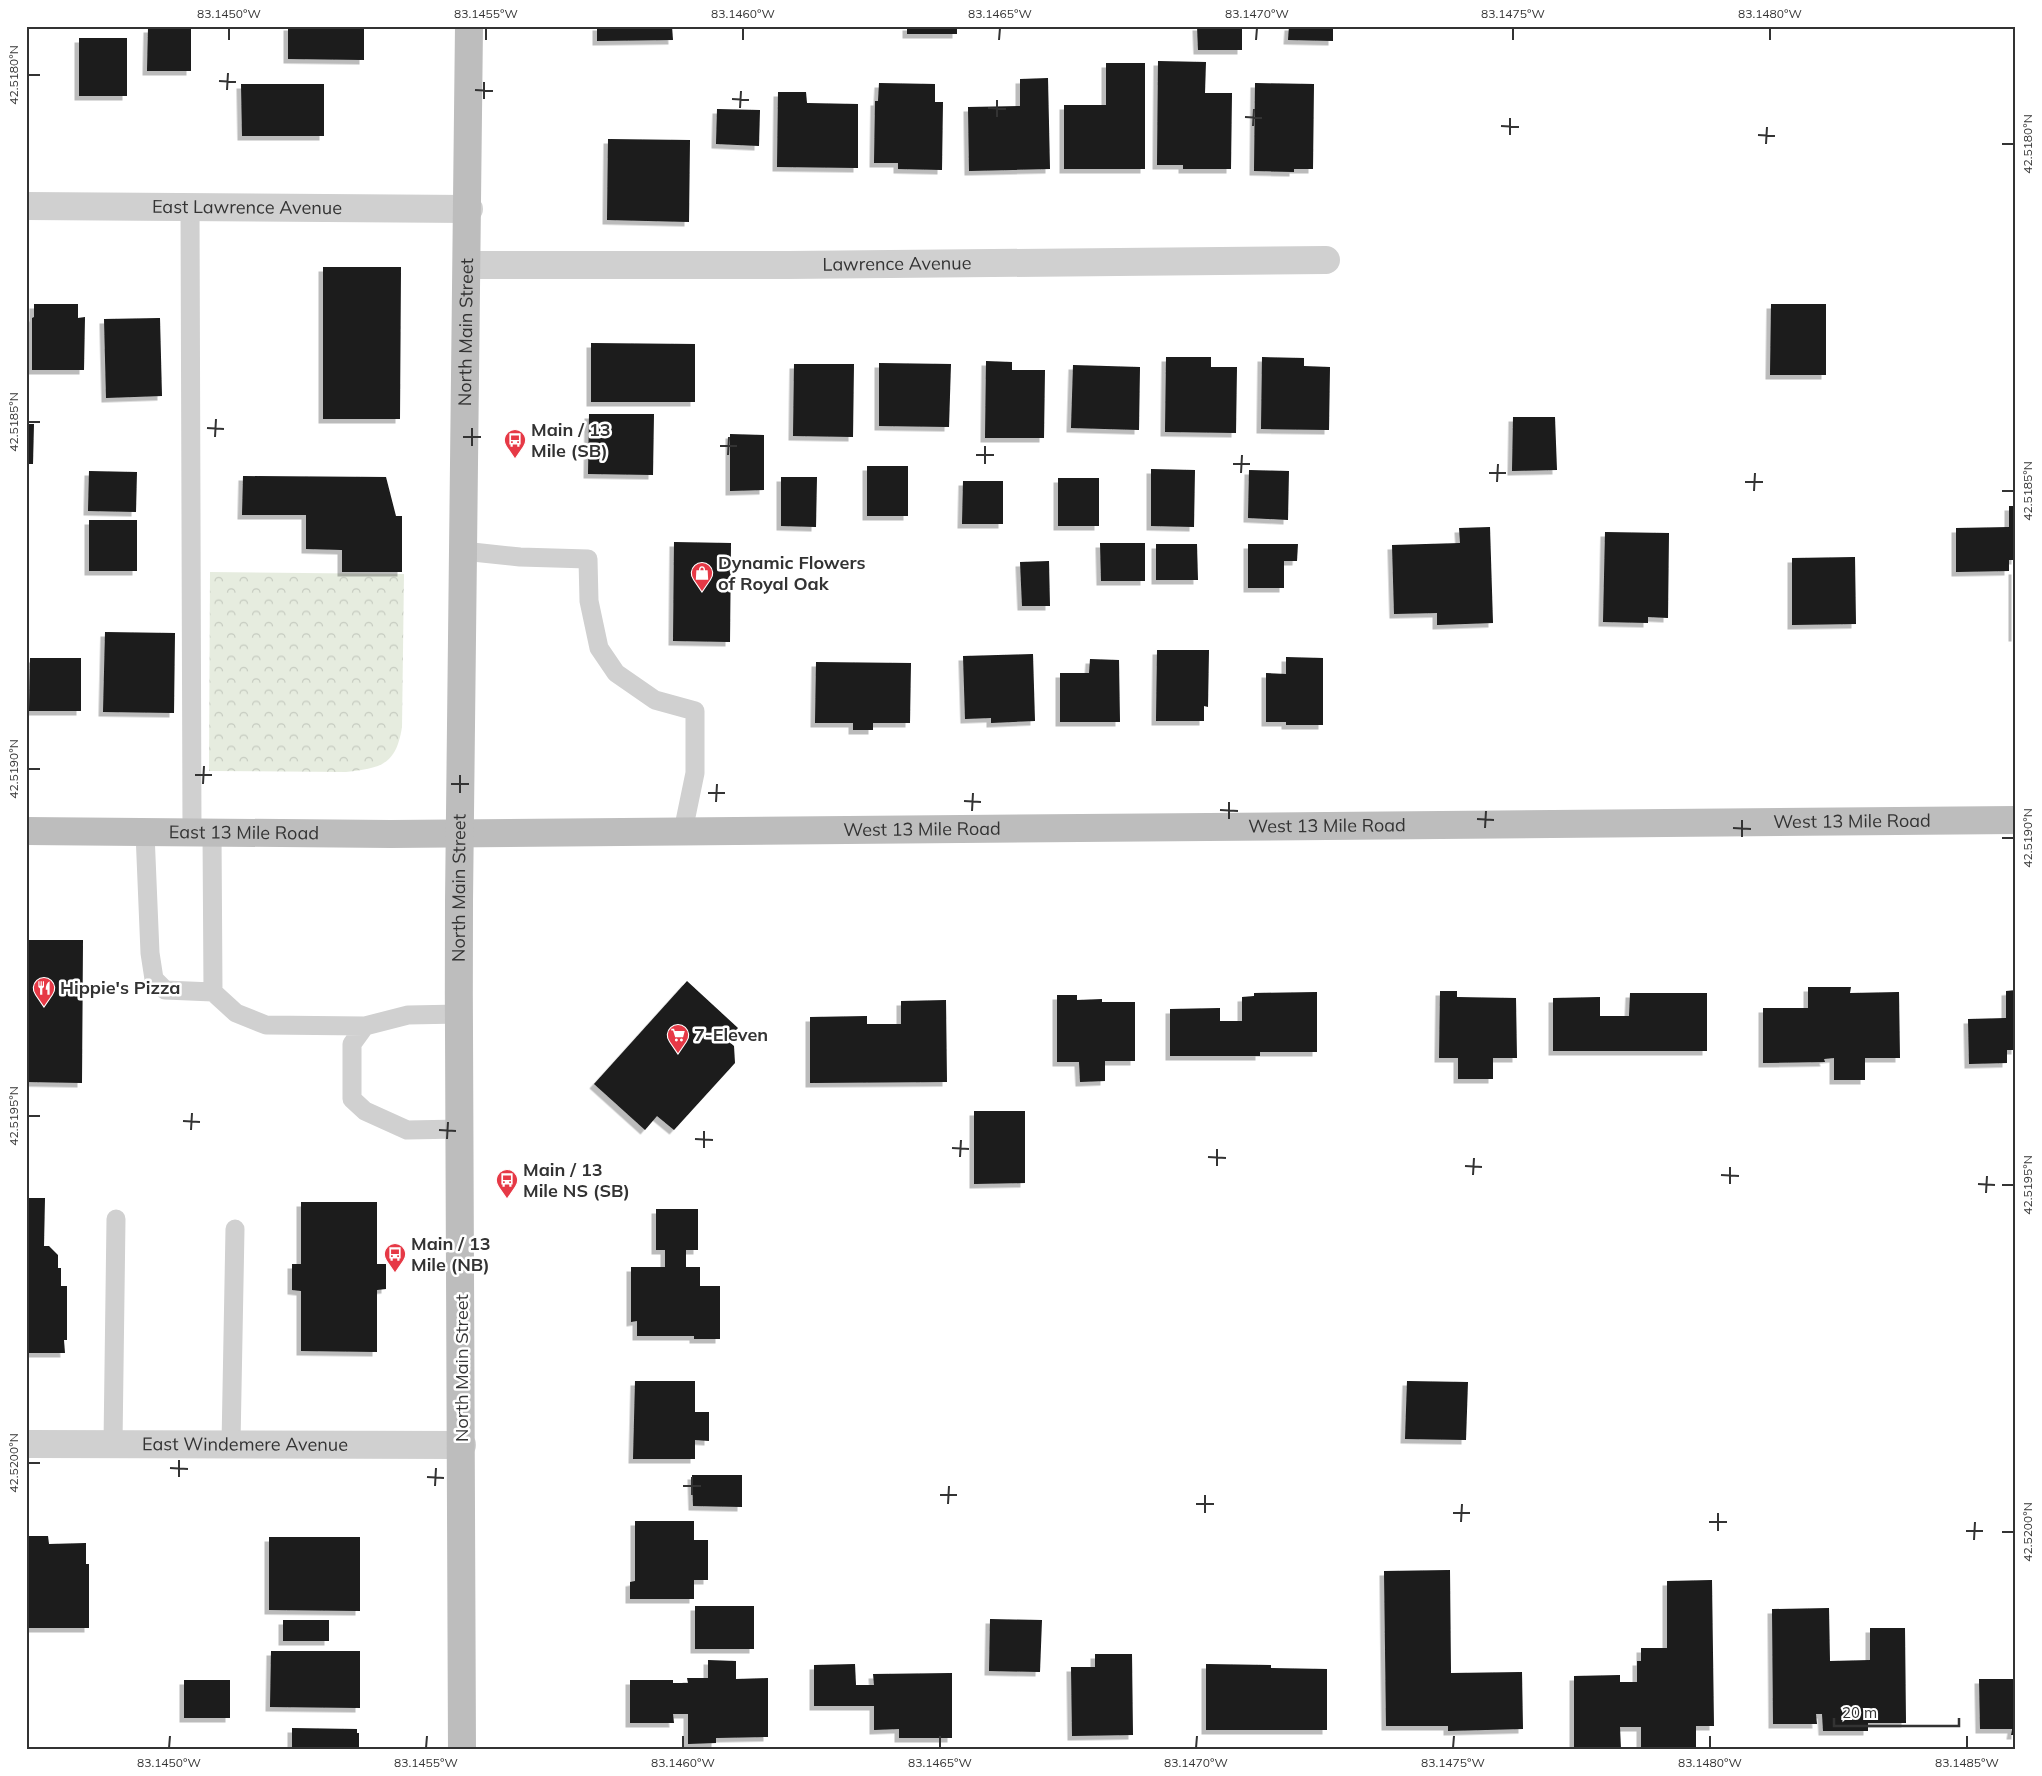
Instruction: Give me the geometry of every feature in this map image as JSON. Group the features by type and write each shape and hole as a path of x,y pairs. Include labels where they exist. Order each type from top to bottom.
{"main road":[{"name":"North Main Street","path":"462,1750 460,832 469,209 469,26"},
{"name":"West 13 Mile Road","path":"460,832 2016,820"},
{"name":"East 13 Mile Road","path":"26,831 460,832"}],"street":[{"name":"East Lawrence Avenue","path":"26,206 469,209"},
{"name":"Lawrence Avenue","path":"468,265 778,265 1326,260"},
{"name":"East Windemere Avenue","path":"26,1444 462,1445"}],"lane":[{"path":"190,207 202,832 213,992"},
{"path":"463,551 520,557 588,559 589,601 599,648 616,673 655,700 695,711 695,773 683,831"},
{"path":"145,832 150,953 154,979 164,990 213,992 236,1014 266,1025 365,1026 408,1015 460,1014"},
{"path":"365,1026 352,1044 352,1099 365,1111 407,1130 460,1129"},
{"path":"113,1444 116,1219"},
{"path":"231,1444 235,1229"}],"green space":[{"path":"210,572 404,574 402,727 396,750 391,757 378,766 369,769 346,772 209,771"}],"building":[{"path":"288,26 364,26 364,60 288,59"},
{"path":"597,26 672,26 673,40 597,41"},
{"path":"907,26 957,26 957,34 907,34"},
{"path":"1197,26 1242,26 1242,50 1198,50"},
{"path":"1289,26 1333,26 1333,41 1288,40"},
{"path":"148,28 191,28 191,71 147,71"},
{"path":"79,38 127,38 127,96 79,96"},
{"path":"1158,61 1206,62 1205,93 1232,93 1231,169 1183,169 1183,165 1157,165"},
{"path":"1106,63 1145,63 1145,169 1064,169 1064,105 1106,105"},
{"path":"1048,78 1050,169 969,171 968,107 1020,106 1020,79"},
{"path":"879,83 935,84 935,102 943,102 942,170 898,169 898,163 874,163 875,101 878,101"},
{"path":"1255,83 1314,84 1313,169 1294,169 1294,172 1254,171"},
{"path":"241,84 324,84 324,136 242,136"},
{"path":"778,92 806,92 807,103 858,104 858,168 777,167"},
{"path":"717,109 760,110 759,146 716,144"},
{"path":"608,139 690,140 689,222 607,220"},
{"path":"323,267 401,267 400,419 323,419"},
{"path":"34,304 78,304 78,318 85,317 84,370 32,370 32,318 34,317"},
{"path":"1771,304 1826,304 1826,375 1770,375"},
{"path":"160,318 162,396 106,398 104,319"},
{"path":"591,343 695,344 695,402 591,402"},
{"path":"1166,357 1211,357 1211,367 1237,367 1236,433 1165,432"},
{"path":"1262,357 1304,358 1304,366 1330,367 1329,430 1261,429"},
{"path":"986,361 1012,362 1012,370 1045,370 1044,438 985,438"},
{"path":"879,363 951,364 949,427 879,426"},
{"path":"794,364 854,364 853,437 793,436"},
{"path":"1073,365 1140,367 1139,430 1071,428"},
{"path":"589,414 654,414 653,475 588,474"},
{"path":"1513,417 1555,417 1557,470 1512,471"},
{"path":"26,424 34,424 33,464 26,464"},
{"path":"730,434 764,435 764,490 730,491"},
{"path":"867,466 908,466 908,516 867,516"},
{"path":"1151,469 1195,470 1194,527 1151,526"},
{"path":"1249,470 1289,471 1288,520 1248,518"},
{"path":"89,471 137,472 136,512 88,511"},
{"path":"243,476 386,477 396,516 402,516 402,572 342,572 342,550 306,549 306,515 242,515"},
{"path":"781,477 817,477 816,527 781,526"},
{"path":"1058,478 1099,478 1099,526 1058,526"},
{"path":"963,481 1003,481 1003,524 962,524"},
{"path":"2009,506 2016,506 2016,560 2009,560 2009,571 1956,572 1956,528 2009,527"},
{"path":"89,520 137,520 137,571 89,571"},
{"path":"1490,527 1493,623 1437,625 1437,613 1394,614 1392,545 1460,543 1459,528"},
{"path":"1605,532 1669,533 1668,618 1648,617 1648,623 1603,622"},
{"name":"Dynamic Flowers of Royal Oak","path":"674,542 731,543 730,642 673,641"},
{"path":"1100,543 1145,543 1145,581 1101,581"},
{"path":"1156,544 1197,544 1198,580 1156,580"},
{"path":"1248,544 1298,544 1297,561 1284,561 1284,588 1248,588"},
{"path":"1855,557 1856,624 1792,625 1792,558"},
{"path":"1049,561 1050,606 1022,606 1020,562"},
{"path":"2013,570 2016,570 2016,637 2013,637"},
{"path":"26,574 29,574 29,615 26,615"},
{"path":"105,632 175,633 174,713 103,712"},
{"path":"1157,650 1209,650 1208,707 1204,706 1204,721 1156,721"},
{"path":"1033,654 1035,721 991,723 991,718 965,719 963,656"},
{"path":"1286,657 1323,658 1323,725 1286,725 1286,722 1266,722 1266,673 1286,674"},
{"path":"30,658 81,658 81,711 29,711"},
{"path":"1090,659 1119,660 1120,722 1060,722 1060,673 1089,673"},
{"path":"816,662 911,663 910,723 873,723 873,730 853,730 853,723 815,723"},
{"path":"26,940 83,940 82,1083 26,1082"},
{"name":"7-Eleven","path":"687,981 738,1028 727,1040 734,1046 735,1063 674,1130 657,1116 645,1130 594,1084"},
{"path":"1808,987 1851,987 1850,993 1899,992 1900,1058 1865,1058 1865,1080 1834,1080 1834,1058 1824,1059 1825,1062 1763,1063 1763,1008 1808,1008"},
{"path":"2016,990 2016,1050 2007,1050 2007,1063 1969,1064 1968,1019 2006,1018 2006,991"},
{"path":"1440,991 1457,991 1457,997 1516,998 1517,1058 1493,1058 1493,1079 1458,1079 1458,1058 1439,1058"},
{"path":"1317,992 1317,1052 1260,1052 1260,1056 1170,1056 1170,1009 1220,1008 1220,1021 1242,1021 1242,997 1254,996 1254,993"},
{"path":"1630,993 1707,993 1707,1051 1553,1051 1553,998 1600,997 1600,1016 1629,1016"},
{"path":"1057,995 1077,995 1077,1000 1102,999 1102,1002 1135,1002 1135,1061 1105,1061 1105,1081 1080,1082 1079,1062 1057,1062"},
{"path":"946,1000 947,1082 810,1083 810,1017 867,1016 867,1024 901,1024 901,1001"},
{"path":"974,1111 1025,1111 1025,1183 974,1184"},
{"path":"26,1198 45,1198 44,1246 49,1246 58,1255 58,1268 61,1268 61,1286 67,1286 67,1340 64,1340 65,1353 26,1353"},
{"path":"301,1202 377,1202 377,1264 386,1264 386,1289 377,1290 377,1352 301,1351 301,1291 292,1290 292,1264 301,1264"},
{"path":"656,1209 698,1209 698,1250 686,1250 686,1267 700,1267 700,1286 720,1286 720,1339 694,1339 694,1336 637,1336 637,1321 631,1322 631,1267 665,1267 665,1250 656,1250"},
{"path":"635,1381 695,1381 695,1412 709,1412 709,1441 695,1440 695,1459 633,1459"},
{"path":"1407,1381 1468,1382 1466,1440 1405,1439"},
{"path":"692,1475 742,1475 742,1507 693,1506"},
{"path":"635,1521 694,1521 694,1540 708,1540 708,1580 694,1580 694,1599 630,1599 630,1582 635,1581"},
{"path":"26,1536 48,1536 49,1544 86,1543 86,1564 89,1564 89,1628 26,1628"},
{"path":"269,1537 360,1537 360,1611 269,1610"},
{"path":"1450,1570 1451,1673 1522,1672 1523,1729 1448,1731 1448,1726 1386,1726 1384,1571"},
{"path":"1712,1580 1714,1726 1696,1726 1696,1748 1641,1750 1641,1727 1620,1727 1621,1749 1574,1750 1574,1676 1620,1675 1620,1682 1637,1682 1637,1661 1641,1661 1641,1648 1667,1648 1667,1581"},
{"path":"695,1606 754,1606 754,1649 695,1649"},
{"path":"1829,1608 1830,1661 1870,1660 1870,1628 1905,1628 1906,1723 1868,1723 1868,1731 1823,1731 1822,1714 1816,1714 1817,1724 1773,1724 1772,1609"},
{"path":"990,1619 1042,1620 1040,1672 989,1671"},
{"path":"283,1620 329,1620 329,1641 283,1641"},
{"path":"271,1651 360,1651 360,1708 270,1707"},
{"path":"1095,1654 1132,1654 1133,1735 1072,1736 1071,1667 1095,1667"},
{"path":"708,1660 736,1661 736,1679 768,1678 768,1737 716,1738 716,1743 688,1744 688,1714 673,1714 674,1723 630,1723 630,1680 673,1680 673,1683 688,1683 687,1678 708,1678"},
{"path":"855,1664 856,1685 874,1685 873,1674 952,1673 952,1738 899,1738 899,1729 874,1730 874,1706 814,1706 814,1665"},
{"path":"1206,1664 1271,1665 1271,1668 1327,1669 1327,1730 1206,1730"},
{"path":"1979,1679 2016,1679 2016,1735 2011,1735 2012,1729 1980,1729"},
{"path":"184,1680 230,1680 230,1718 184,1718"},
{"path":"292,1728 357,1729 357,1733 359,1733 359,1750 292,1750"}],"place":[{"name":"Main / 13 Mile (SB)","path":"515,459"},
{"name":"Dynamic Flowers of Royal Oak","path":"702,592"},
{"name":"Hippie's Pizza","path":"44,1007"},
{"name":"7-Eleven","path":"678,1054"},
{"name":"Main / 13 Mile NS (SB)","path":"507,1199"},
{"name":"Main / 13 Mile (NB)","path":"395,1273"}]}
